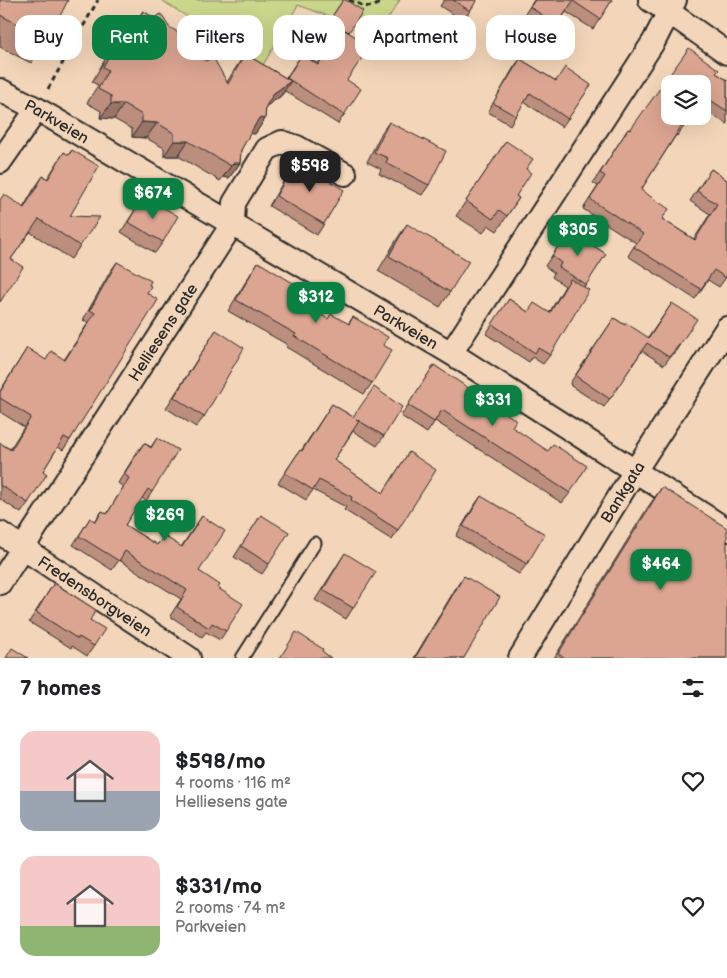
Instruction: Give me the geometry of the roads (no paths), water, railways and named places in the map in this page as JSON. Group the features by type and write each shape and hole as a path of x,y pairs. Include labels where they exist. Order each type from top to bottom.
{"street":[{"path":"650,0 672,6 727,53"},
{"path":"451,353 654,41 672,6"},
{"name":"Parkveien","path":"0,90 37,109 233,223 451,353 727,530"},
{"path":"0,162 37,109"},
{"name":"Helliesens gate","path":"0,583 233,223 234,203 267,149 282,142 298,147 345,174"},
{"name":"Bankgata","path":"520,658 635,471 727,328"},
{"name":"Fredensborgveien","path":"0,533 189,658"}],"lane":[{"path":"242,658 315,543"}]}
